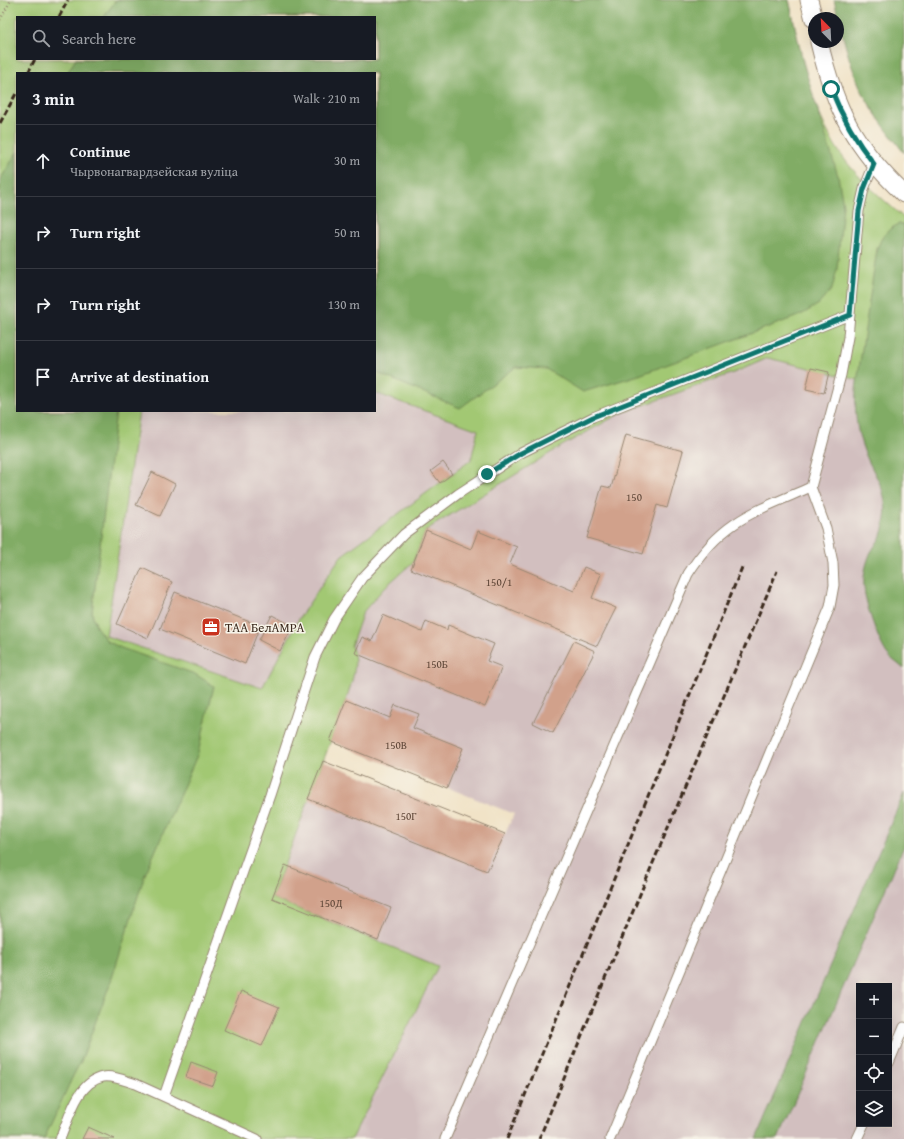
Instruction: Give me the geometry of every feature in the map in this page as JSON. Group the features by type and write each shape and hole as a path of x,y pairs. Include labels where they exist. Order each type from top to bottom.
{"street":[{"path":"810,0 813,12"},
{"path":"821,48 831,89 839,108 860,145 874,164 904,194"}],"lane":[{"path":"610,1139 830,607 834,585 832,557 826,528 811,487 841,375 850,315 859,211 864,189 874,164"},
{"path":"164,1096 270,794 315,657 334,619 362,578 404,534 464,490 521,453 593,417 850,315"},
{"path":"445,1139 688,574 699,556 714,539 730,525 752,513 811,487"},
{"path":"892,1056 904,1027"},
{"path":"60,1139 81,1093 88,1084 103,1077 120,1079 136,1084 257,1139"},
{"path":"857,1139 863,1127"}],"path":[{"path":"0,20 11,0"}],"shaded area":[{"path":"768,358 904,392 904,1139 352,1139 438,966 272,898 323,761 505,834 514,814 330,741 346,700 353,675 355,653 351,646 363,612 384,588 413,562 426,530 560,447 621,413 736,372"},
{"name":"ТАА БелАМРА","path":"376,393 478,430 471,460 440,483 300,617 263,688 106,636 139,412 376,412"}],"green space":[{"path":"0,0 789,0 802,59 814,99 830,136 840,153 854,171 904,218 904,391 768,358 736,372 621,413 560,447 426,530 413,562 384,588 363,612 351,646 354,652 355,666 346,700 272,898 438,966 352,1139 0,1139"},
{"path":"116,0 789,0 803,62 838,176 843,205 837,269 832,289 819,304 801,315 639,375 583,392 546,369 516,367 460,408 376,372 376,72 68,72 75,60 376,60 376,16 105,16"},
{"path":"834,0 904,0 904,153 865,98 856,78 844,40 844,12 837,12"},
{"path":"16,154 16,412 116,412 92,613 97,628 107,641 121,648 195,674 214,686 198,753 144,877 111,981 81,1061 44,1139 0,1139 0,180"},
{"path":"899,224 904,224 904,669 890,657 880,642 866,602 864,578 866,566 870,554 880,538 885,520 886,506 881,486 861,443 855,408 856,389 877,249 885,234"},
{"path":"904,793 904,846 778,1139 756,1139"}],"building":[{"path":"811,368 829,372 824,393 806,389"},
{"path":"626,435 683,451 667,508 657,505 643,554 587,538 602,486 611,488"},
{"path":"443,462 452,474 440,483 431,471"},
{"path":"152,472 175,484 160,516 136,505"},
{"path":"426,530 471,549 478,531 517,547 510,564 574,591 584,567 601,574 592,598 616,608 597,646 411,569"},
{"path":"142,568 172,582 148,638 117,624"},
{"path":"175,592 260,626 245,664 160,629"},
{"path":"272,615 293,626 280,651 259,640"},
{"path":"383,615 422,632 426,621 447,630 448,625 494,644 487,661 502,667 485,707 355,653 362,637 372,641"},
{"path":"574,641 595,651 553,733 533,723"},
{"path":"346,700 390,718 395,705 419,714 413,728 463,748 447,788 330,741"},
{"path":"323,761 505,834 487,871 308,799"},
{"path":"285,865 391,908 378,940 272,898"},
{"path":"241,991 279,1007 262,1046 224,1030"},
{"path":"191,1062 218,1072 213,1086 186,1077"},
{"path":"88,1127 115,1139 82,1139"}],"railway":[{"path":"60,16 68,0"},
{"path":"28,72 34,60"},
{"path":"0,123 16,94"},
{"path":"507,1139 743,565"},
{"path":"539,1139 650,870 777,571"}],"place":[{"name":"ТАА БелАМРА","path":"211,627"}],"route":[{"path":"487,474 521,453 593,417 850,315 859,211 864,189 874,164 849,127 831,89"}]}
